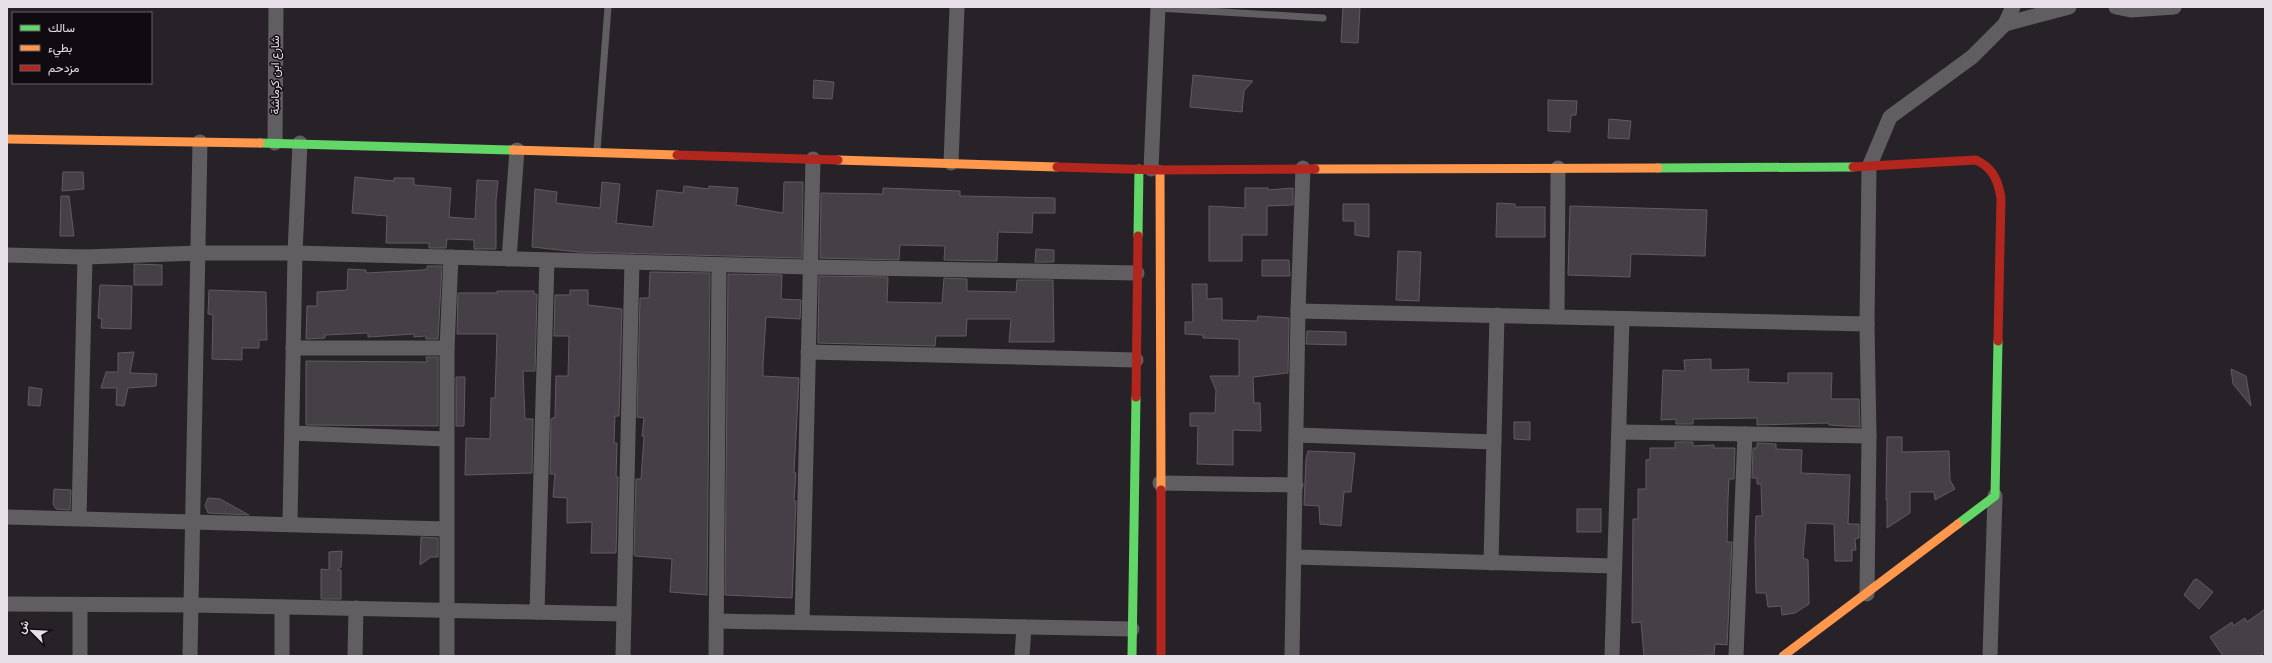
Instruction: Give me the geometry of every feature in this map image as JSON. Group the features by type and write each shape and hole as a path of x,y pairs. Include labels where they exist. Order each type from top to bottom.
{"street":[{"name":"شارع ابن كرماشة","path":"275,143 276,7"},
{"path":"951,163 957,7"},
{"path":"1867,594 1869,436 1867,324 1869,167 1890,117 1972,57 2005,24 2013,7"},
{"path":"2005,24 2069,7"},
{"path":"2116,7 2131,10 2174,7"},
{"path":"1132,656 1137,273 1150,169 1158,8"},
{"path":"7,138 300,143 1150,169 1869,167 1976,160 1987,164 1999,182 2002,198 1990,656"},
{"path":"190,656 200,142"},
{"path":"290,524 294,348 294,253 300,143"},
{"path":"509,259 517,150"},
{"path":"802,622 813,159"},
{"path":"1292,656 1295,557 1298,311 1304,168"},
{"path":"1557,317 1558,168"},
{"path":"1150,169 1160,483 1161,656"},
{"path":"7,255 85,257 198,253 294,253 719,265 1137,273"},
{"path":"79,518 85,257"},
{"path":"447,656 448,610 446,439 447,348 451,257"},
{"path":"537,612 547,260"},
{"path":"623,656 632,262"},
{"path":"716,656 719,265"},
{"path":"1298,311 1867,324"},
{"path":"1491,563 1497,315"},
{"path":"1612,656 1614,566 1620,432 1622,318"},
{"path":"294,348 447,348"},
{"path":"808,352 1136,360"},
{"path":"1620,432 1869,436"},
{"path":"292,433 446,439"},
{"path":"1736,656 1745,434"},
{"path":"1296,435 1494,442"},
{"path":"1160,483 1296,485"},
{"path":"1783,656 1995,496"},
{"path":"7,517 446,529"},
{"path":"1295,557 1614,566"},
{"path":"7,604 191,605 624,614"},
{"path":"80,605 80,656"},
{"path":"282,607 282,656"},
{"path":"355,656 356,608"},
{"path":"717,621 1132,629"},
{"path":"1022,656 1024,626"}],"lane":[{"path":"597,152 608,7"},
{"path":"1158,8 1323,18"}],"building":[{"path":"1343,7 1360,7 1358,43 1341,42"},
{"path":"1193,75 1253,81 1244,91 1242,112 1190,107"},
{"path":"814,80 834,82 832,99 813,98"},
{"path":"1548,100 1577,101 1576,115 1571,115 1570,132 1548,131"},
{"path":"1609,119 1631,121 1629,139 1608,138"},
{"path":"63,172 83,172 84,189 62,191"},
{"path":"355,177 394,181 394,178 414,178 414,185 451,188 449,217 475,219 477,180 498,181 496,200 496,249 474,249 474,240 447,239 446,248 429,248 429,243 386,243 387,216 352,213"},
{"path":"602,182 620,184 616,223 653,227 657,190 683,193 684,186 709,189 709,186 738,188 736,205 783,213 784,182 803,182 802,258 578,252 532,247 535,189 557,192 556,203 600,208"},
{"path":"883,188 960,191 960,196 1055,198 1055,213 1033,213 1032,233 998,232 997,261 944,260 945,246 900,245 899,260 820,258 821,193 883,194"},
{"path":"1245,188 1268,188 1268,190 1293,188 1293,205 1267,206 1267,235 1242,235 1242,261 1209,261 1209,206 1245,208"},
{"path":"61,196 69,196 74,236 60,236"},
{"path":"1497,203 1515,204 1515,207 1545,207 1545,237 1496,237"},
{"path":"1343,204 1369,204 1369,237 1355,235 1355,221 1343,221"},
{"path":"1570,206 1707,210 1705,256 1631,254 1630,277 1568,275"},
{"path":"1036,249 1054,250 1054,262 1035,262"},
{"path":"1398,251 1421,252 1419,301 1396,300"},
{"path":"1262,260 1289,260 1290,276 1262,276"},
{"path":"134,264 162,265 162,285 134,285"},
{"path":"427,266 442,266 438,339 426,339 426,336 414,337 414,334 368,337 368,333 325,335 325,338 306,339 307,306 317,306 317,292 347,290 348,269 366,270 366,273 423,270 427,269"},
{"path":"650,272 710,273 707,595 670,592 672,559 635,556 634,554 636,479 641,479 644,436 642,436 644,418 637,417 640,298 649,298"},
{"path":"728,274 782,275 781,299 801,300 800,319 766,317 763,365 763,376 799,378 794,473 796,473 794,501 796,501 792,598 725,595"},
{"path":"819,276 888,277 887,302 942,303 944,278 967,279 967,291 1016,292 1017,280 1053,280 1054,342 1009,342 1011,319 967,319 966,336 936,336 935,346 818,343"},
{"path":"1192,284 1207,284 1207,299 1222,298 1222,320 1257,321 1258,316 1289,318 1288,373 1253,377 1254,403 1260,403 1261,431 1233,430 1233,465 1197,464 1198,426 1190,426 1190,413 1215,413 1216,390 1210,376 1239,376 1239,339 1203,338 1203,335 1185,334 1185,322 1193,322"},
{"path":"100,285 132,286 131,329 101,328 102,319 98,318"},
{"path":"209,290 266,292 267,340 259,340 259,348 242,348 242,360 212,359 213,315 208,314"},
{"path":"570,290 588,290 588,305 622,309 619,416 615,416 614,443 617,443 616,477 618,477 616,553 591,553 592,522 567,523 567,498 553,497 555,474 550,474 551,419 555,417 556,376 568,376 569,336 554,336 555,295 570,295"},
{"path":"497,291 534,291 534,294 537,294 535,371 523,371 525,419 533,419 532,473 465,475 466,438 490,439 491,398 495,398 497,334 457,334 458,293 497,293"},
{"path":"1307,331 1346,332 1346,345 1306,344"},
{"path":"134,352 130,373 157,374 156,386 128,388 124,406 116,405 117,388 101,388 106,372 118,372 118,353"},
{"path":"426,357 438,357 438,426 306,425 306,361 427,362"},
{"path":"1711,359 1711,370 1749,369 1748,382 1788,383 1788,373 1832,373 1831,399 1859,399 1860,427 1829,425 1828,423 1757,425 1757,418 1693,419 1693,424 1676,424 1676,419 1661,420 1663,370 1685,371 1684,360"},
{"path":"2231,369 2246,376 2251,406 2233,384"},
{"path":"456,377 465,377 464,426 456,426"},
{"path":"29,387 42,389 40,406 28,405"},
{"path":"1514,422 1530,422 1530,440 1514,439"},
{"path":"1887,437 1902,437 1902,452 1949,451 1950,480 1955,489 1935,500 1934,492 1910,492 1910,513 1887,528 1886,500"},
{"path":"1675,442 1693,442 1693,446 1714,445 1714,448 1735,448 1734,479 1729,479 1728,499 1727,542 1732,542 1727,645 1715,644 1714,655 1644,656 1641,622 1632,623 1633,519 1638,519 1638,489 1646,489 1646,460 1650,459 1650,448 1675,448"},
{"path":"1757,443 1776,444 1776,449 1802,450 1801,473 1850,475 1848,524 1859,524 1859,538 1855,539 1856,550 1852,550 1852,561 1835,561 1834,524 1806,523 1803,558 1808,560 1809,604 1795,613 1782,615 1781,606 1768,607 1766,593 1756,593 1756,516 1762,516 1761,484 1757,484 1757,478 1752,478 1753,448 1757,448"},
{"path":"1308,451 1355,453 1351,492 1344,492 1341,526 1320,524 1319,506 1304,505 1306,459"},
{"path":"54,489 71,490 70,510 56,509 53,504"},
{"path":"208,498 220,499 249,515 208,513 205,505"},
{"path":"1577,509 1601,509 1601,532 1577,532"},
{"path":"421,537 438,538 438,557 431,557 420,565"},
{"path":"342,551 341,567 337,570 341,570 341,599 321,599 321,569 329,570 329,552"},
{"path":"2197,579 2213,592 2199,609 2184,595 2194,580"},
{"path":"2265,609 2265,652 2259,656 2223,656 2210,637 2232,622 2233,626 2245,618 2247,622"}],"traffic: fast":[{"path":"260,143 513,150"},
{"path":"1658,168 1853,167"},
{"path":"1138,236 1139,169"},
{"path":"1958,524 1995,496 1998,341"},
{"path":"1132,656 1136,397"}],"traffic: slow":[{"path":"7,139 260,143"},
{"path":"513,150 677,155"},
{"path":"838,160 1057,167"},
{"path":"1315,169 1658,168"},
{"path":"1160,170 1161,490"},
{"path":"1783,656 1958,524"}],"traffic: jam":[{"path":"677,155 838,160"},
{"path":"1853,167 1976,160 1991,171 1996,180 2001,198 1998,341"},
{"path":"1057,167 1160,170 1315,169"},
{"path":"1136,397 1138,236"},
{"path":"1161,490 1161,656"}]}
